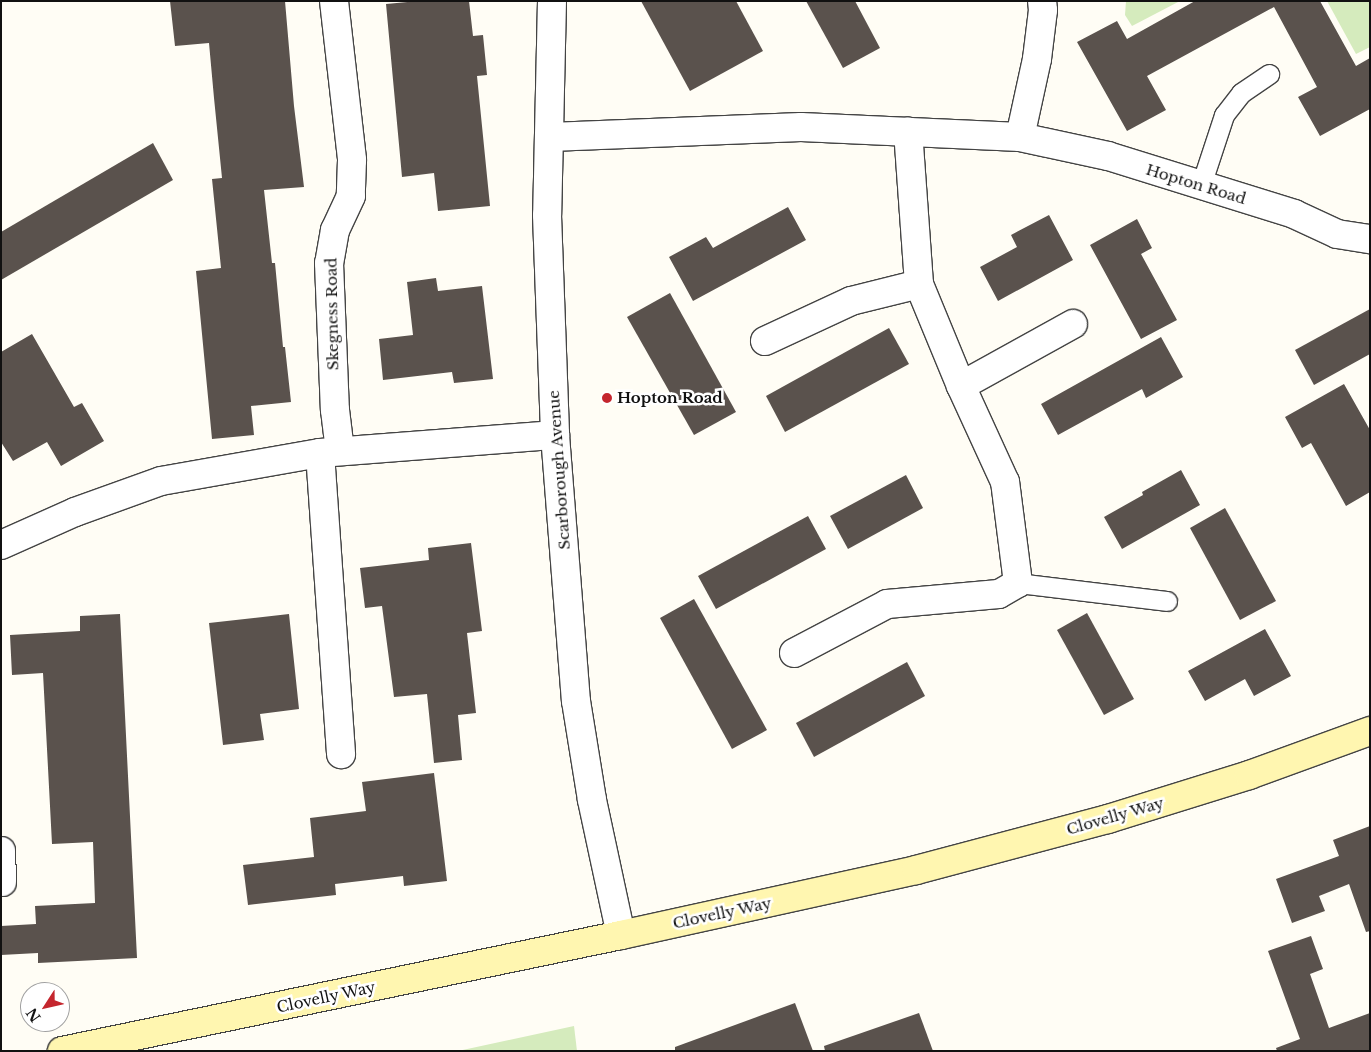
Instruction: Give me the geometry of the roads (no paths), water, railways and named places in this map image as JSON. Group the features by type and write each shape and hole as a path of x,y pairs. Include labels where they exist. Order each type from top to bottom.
{"street":[{"name":"Skegness Road","path":"334,1 352,160 351,196 335,230 329,263 335,410 330,452 341,754"},
{"name":"Scarborough Avenue","path":"552,1 547,215 555,435 576,701 586,763 621,935"},
{"path":"1020,137 1037,59 1043,10 1042,1"},
{"name":"Hopton Road","path":"550,137 801,127 1020,137 1108,156 1294,214 1337,234 1370,239"},
{"path":"794,653 887,604 999,594 1018,583 1005,482 961,386 919,284 908,131"},
{"path":"765,341 851,301 919,284"},
{"path":"961,386 1073,324"},
{"path":"1,545 75,512 161,481 330,452 555,435"},
{"name":"Clovelly Way","path":"62,1051 621,935 916,870 1108,819 1248,775 1370,731"},
{"path":"1,851 2,882"}],"lane":[{"path":"1201,185 1224,115 1241,92 1269,74"},
{"path":"1018,583 1167,601"}],"place":[{"name":"Hopton Road","path":"607,398"}]}
